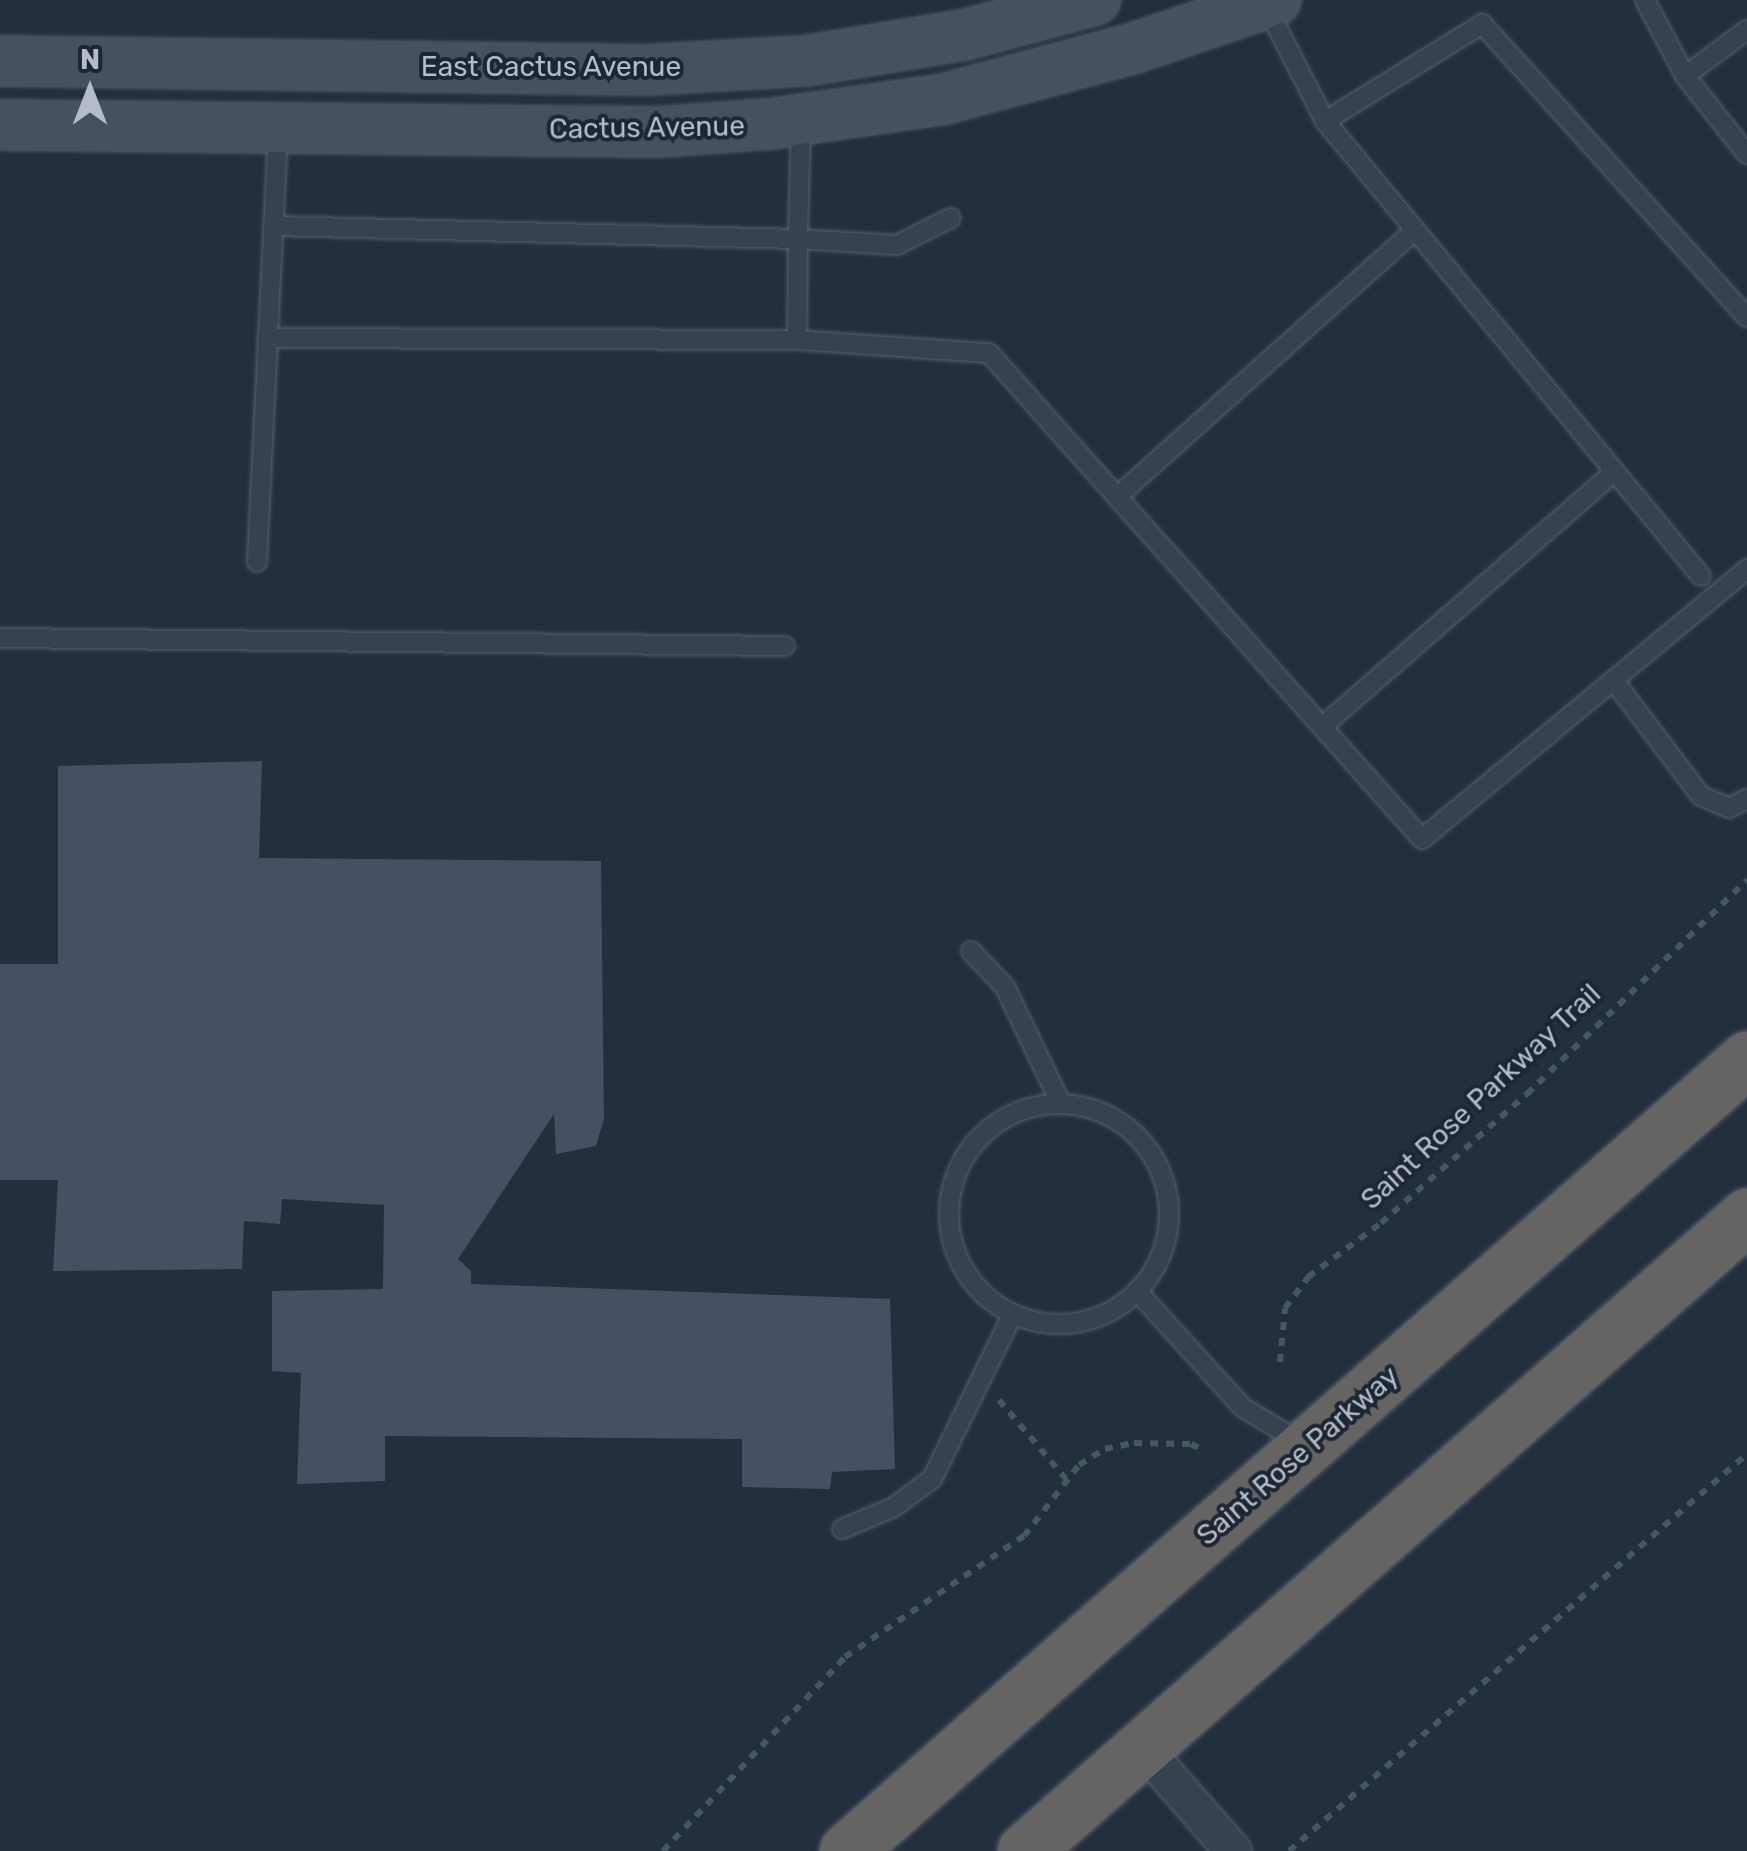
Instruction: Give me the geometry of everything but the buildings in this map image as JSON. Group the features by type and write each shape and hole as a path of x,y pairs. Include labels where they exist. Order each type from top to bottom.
{"highway":[{"name":"Saint Rose Parkway","path":"847,1851 1747,1059"},
{"path":"1026,1851 1747,1216"}],"main road":[{"name":"East Cactus Avenue","path":"0,61 647,70 805,61 964,35 1095,0"},
{"path":"1098,58 1138,23 1192,0"},
{"name":"Cactus Avenue","path":"0,125 656,132 785,122 944,99 1098,58 1271,2"},
{"path":"785,122 777,106 798,91 934,66 964,35"}],"street":[{"path":"1142,1746 1233,1851"}],"lane":[{"path":"1645,0 1684,76 1747,154"},
{"path":"1271,2 1325,121 1700,576"},
{"path":"1325,121 1482,24 1747,317"},
{"path":"1684,76 1747,30"},
{"path":"785,122 798,240 796,340"},
{"path":"256,562 278,128"},
{"path":"273,226 897,244 951,218"},
{"path":"1120,494 1415,230"},
{"path":"267,338 796,340 989,354 1120,494 1422,839 1747,570"},
{"path":"1322,726 1614,472"},
{"path":"0,638 785,646"},
{"path":"1614,681 1701,796 1729,808 1747,799"},
{"path":"971,951 1006,988 1061,1104"},
{"path":"1061,1104 1096,1110 1127,1127 1151,1152 1166,1184 1170,1220 1162,1254 1137,1291 1118,1308 1085,1321 1050,1324 1013,1314 982,1294 960,1263 949,1227 951,1190 965,1155 990,1128 1023,1110 1061,1104"},
{"path":"1137,1291 1242,1406 1308,1448"},
{"path":"842,1529 894,1507 932,1479 1013,1314"}],"path":[{"name":"Saint Rose Parkway Trail","path":"1280,1362 1285,1308 1308,1278 1503,1116 1747,880"},
{"path":"998,1398 1066,1478"},
{"path":"663,1851 845,1657 1024,1536 1066,1478 1120,1444 1177,1443 1206,1451"},
{"path":"1289,1851 1747,1454"}]}
